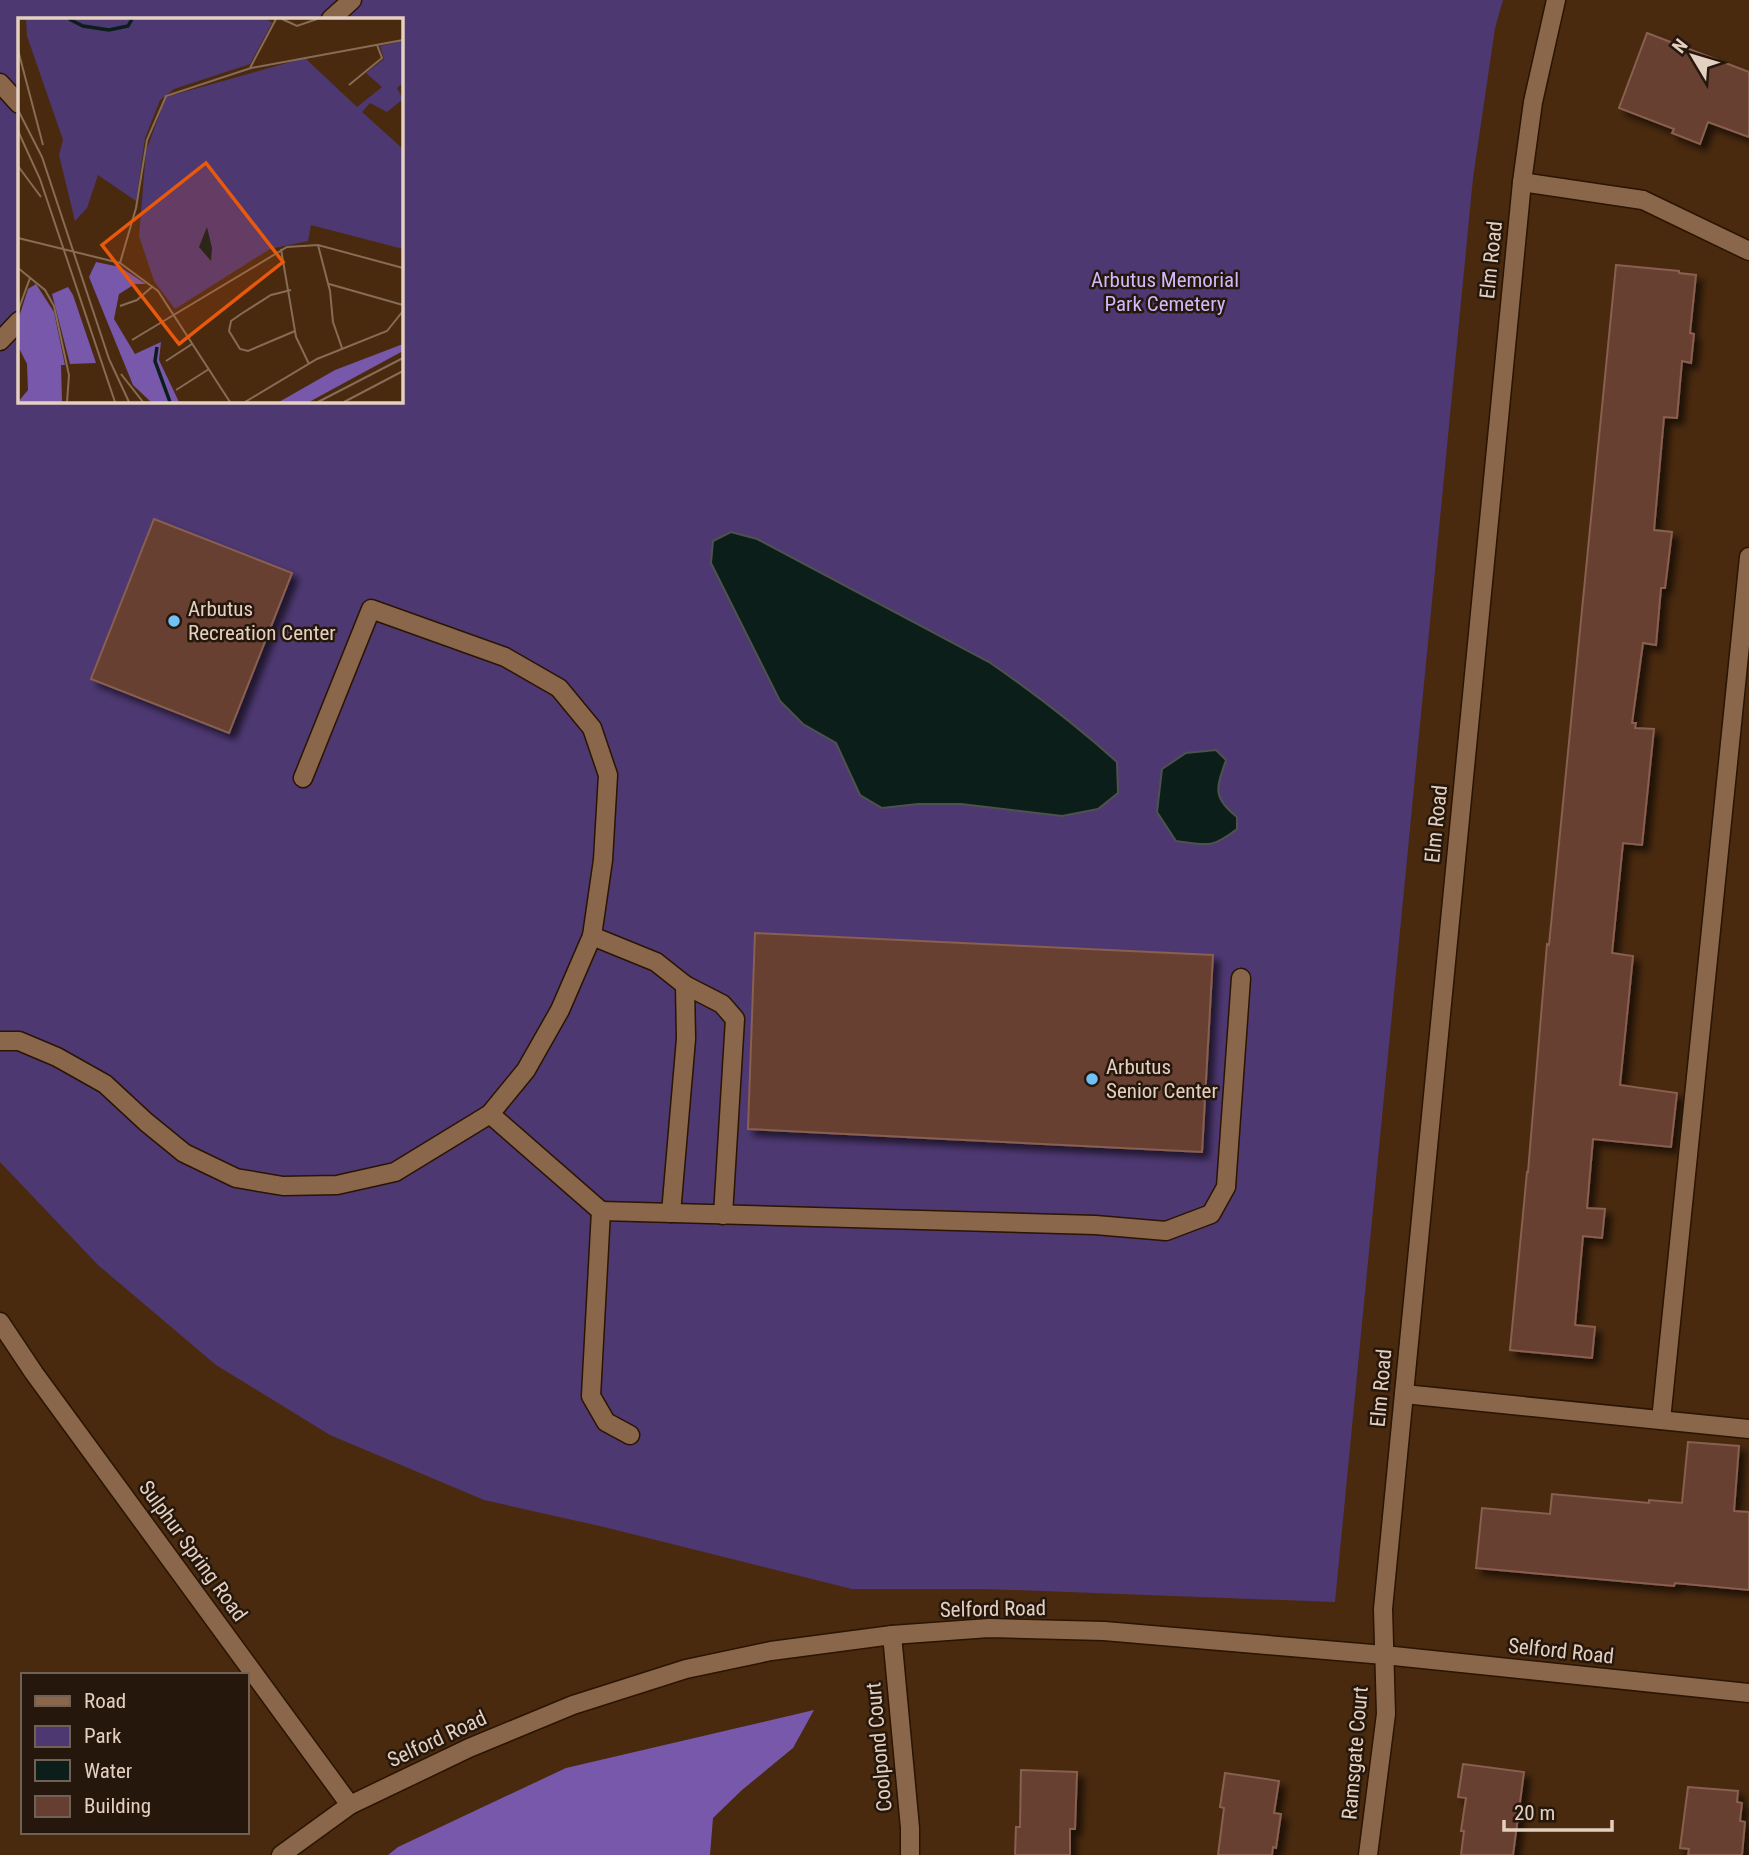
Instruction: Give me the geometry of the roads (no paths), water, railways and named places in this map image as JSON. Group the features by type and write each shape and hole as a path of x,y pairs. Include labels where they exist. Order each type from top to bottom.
{"street":[{"path":"332,18 352,0"},
{"name":"Elm Road","path":"1384,1656 1383,1609 1522,182 1533,102 1556,0"},
{"path":"0,83 18,103"},
{"path":"1522,182 1643,200 1749,251"},
{"path":"0,341 18,322"},
{"path":"1661,1420 1749,557"},
{"path":"0,1041 19,1041 57,1056 105,1084 184,1153 236,1178 283,1186 337,1185 395,1172 490,1114 526,1070 560,1010 592,936 603,860 608,775 592,728 559,688 505,657 372,609 303,778"},
{"path":"592,936 656,962 685,985 722,1004 735,1019 723,1215"},
{"path":"490,1114 601,1211 1095,1225 1166,1231 1210,1214 1226,1186 1241,978"},
{"path":"671,1213 686,1039 685,985"},
{"path":"601,1211 591,1396 606,1422 630,1435"},
{"name":"Sulphur Spring Road","path":"0,1322 350,1805"},
{"path":"1404,1394 1749,1429"},
{"name":"Selford Road","path":"281,1855 350,1805 469,1748 573,1705 674,1673 771,1651 892,1635 989,1629 1104,1631 1749,1693"},
{"name":"Coolpond Court","path":"892,1635 910,1828 910,1855"},
{"name":"Ramsgate Court","path":"1368,1855 1386,1714 1384,1656"}],"water":[{"path":"731,532 757,539 989,662 1055,710 1117,762 1118,793 1098,809 1062,816 961,804 918,804 882,808 860,795 836,743 803,724 780,701 711,563 713,541"},
{"path":"1216,750 1226,760 1218,791 1223,803 1237,817 1237,829 1215,843 1176,841 1157,812 1162,769 1186,753"}],"place":[{"name":"Arbutus Recreation Center","path":"174,621"},
{"name":"Arbutus Senior Center","path":"1092,1079"}],"park label":[{"name":"Arbutus Memorial Park Cemetery","path":"1165,292"}]}
